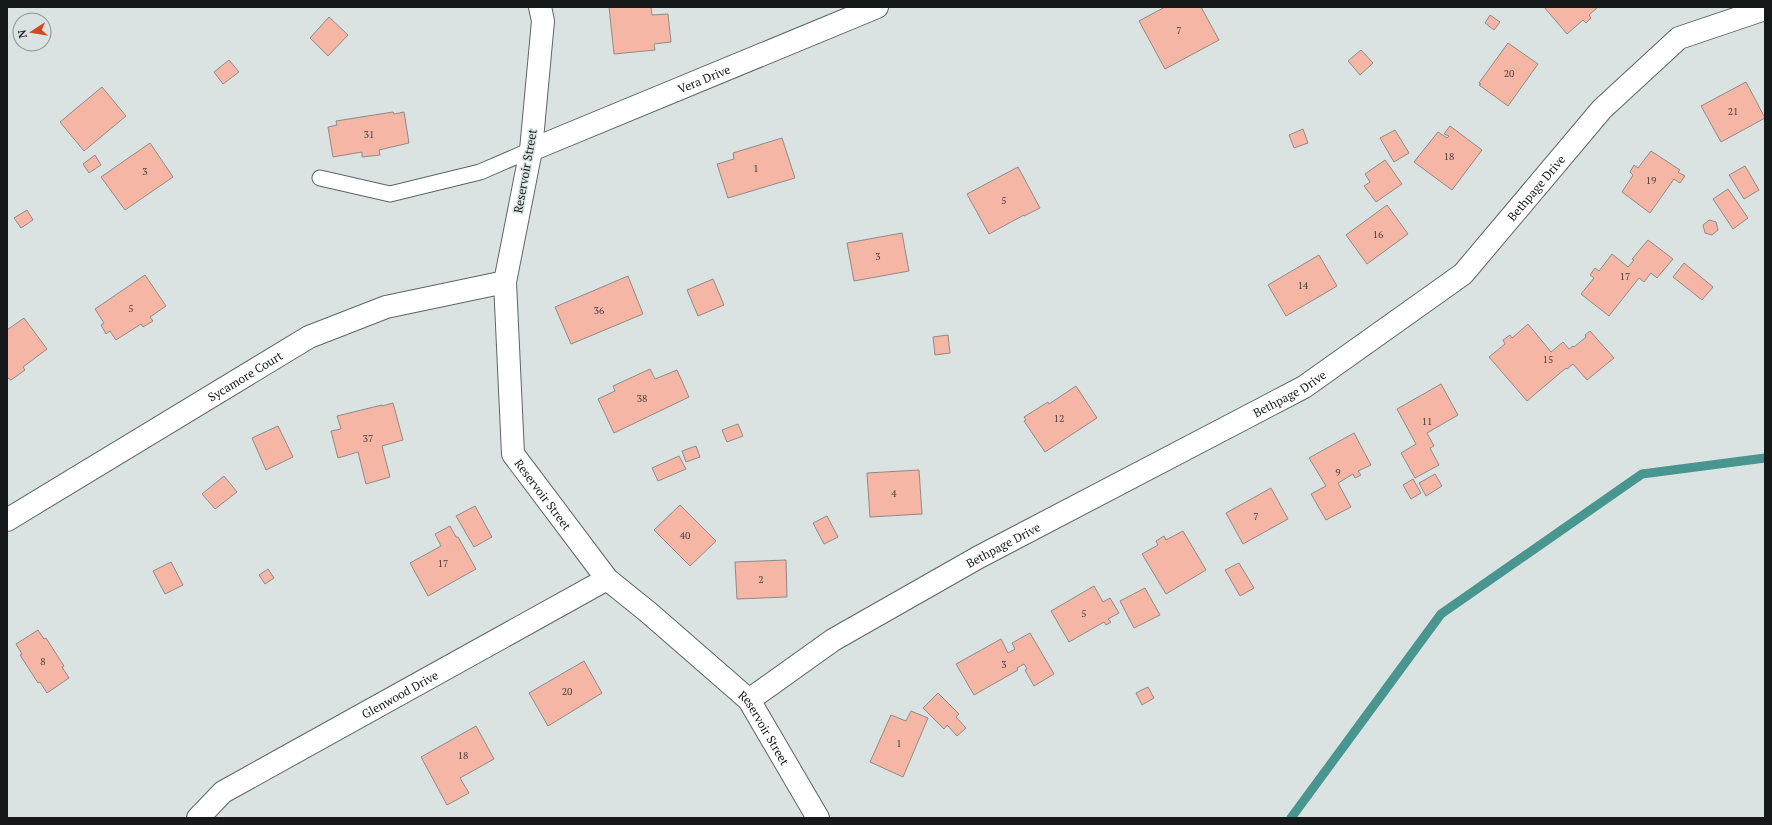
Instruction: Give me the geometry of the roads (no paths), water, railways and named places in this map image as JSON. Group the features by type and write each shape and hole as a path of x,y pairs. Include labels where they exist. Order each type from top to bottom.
{"street":[{"name":"Reservoir Street","path":"540,7 543,21 531,150 505,282 513,454 607,579 648,612 749,700 818,818"},
{"name":"Vera Drive","path":"531,150 877,7"},
{"name":"Bethpage Drive","path":"749,700 833,640 979,557 1304,387 1463,274 1602,109 1679,38 1765,9"},
{"name":"Sycamore Court","path":"7,520 309,337 386,307 505,282"},
{"name":"Glenwood Drive","path":"198,818 223,792 607,579"}],"lane":[{"path":"320,178 390,194 480,172 531,150"}],"waterway":[{"path":"1291,818 1441,614 1642,474 1765,458"}]}
